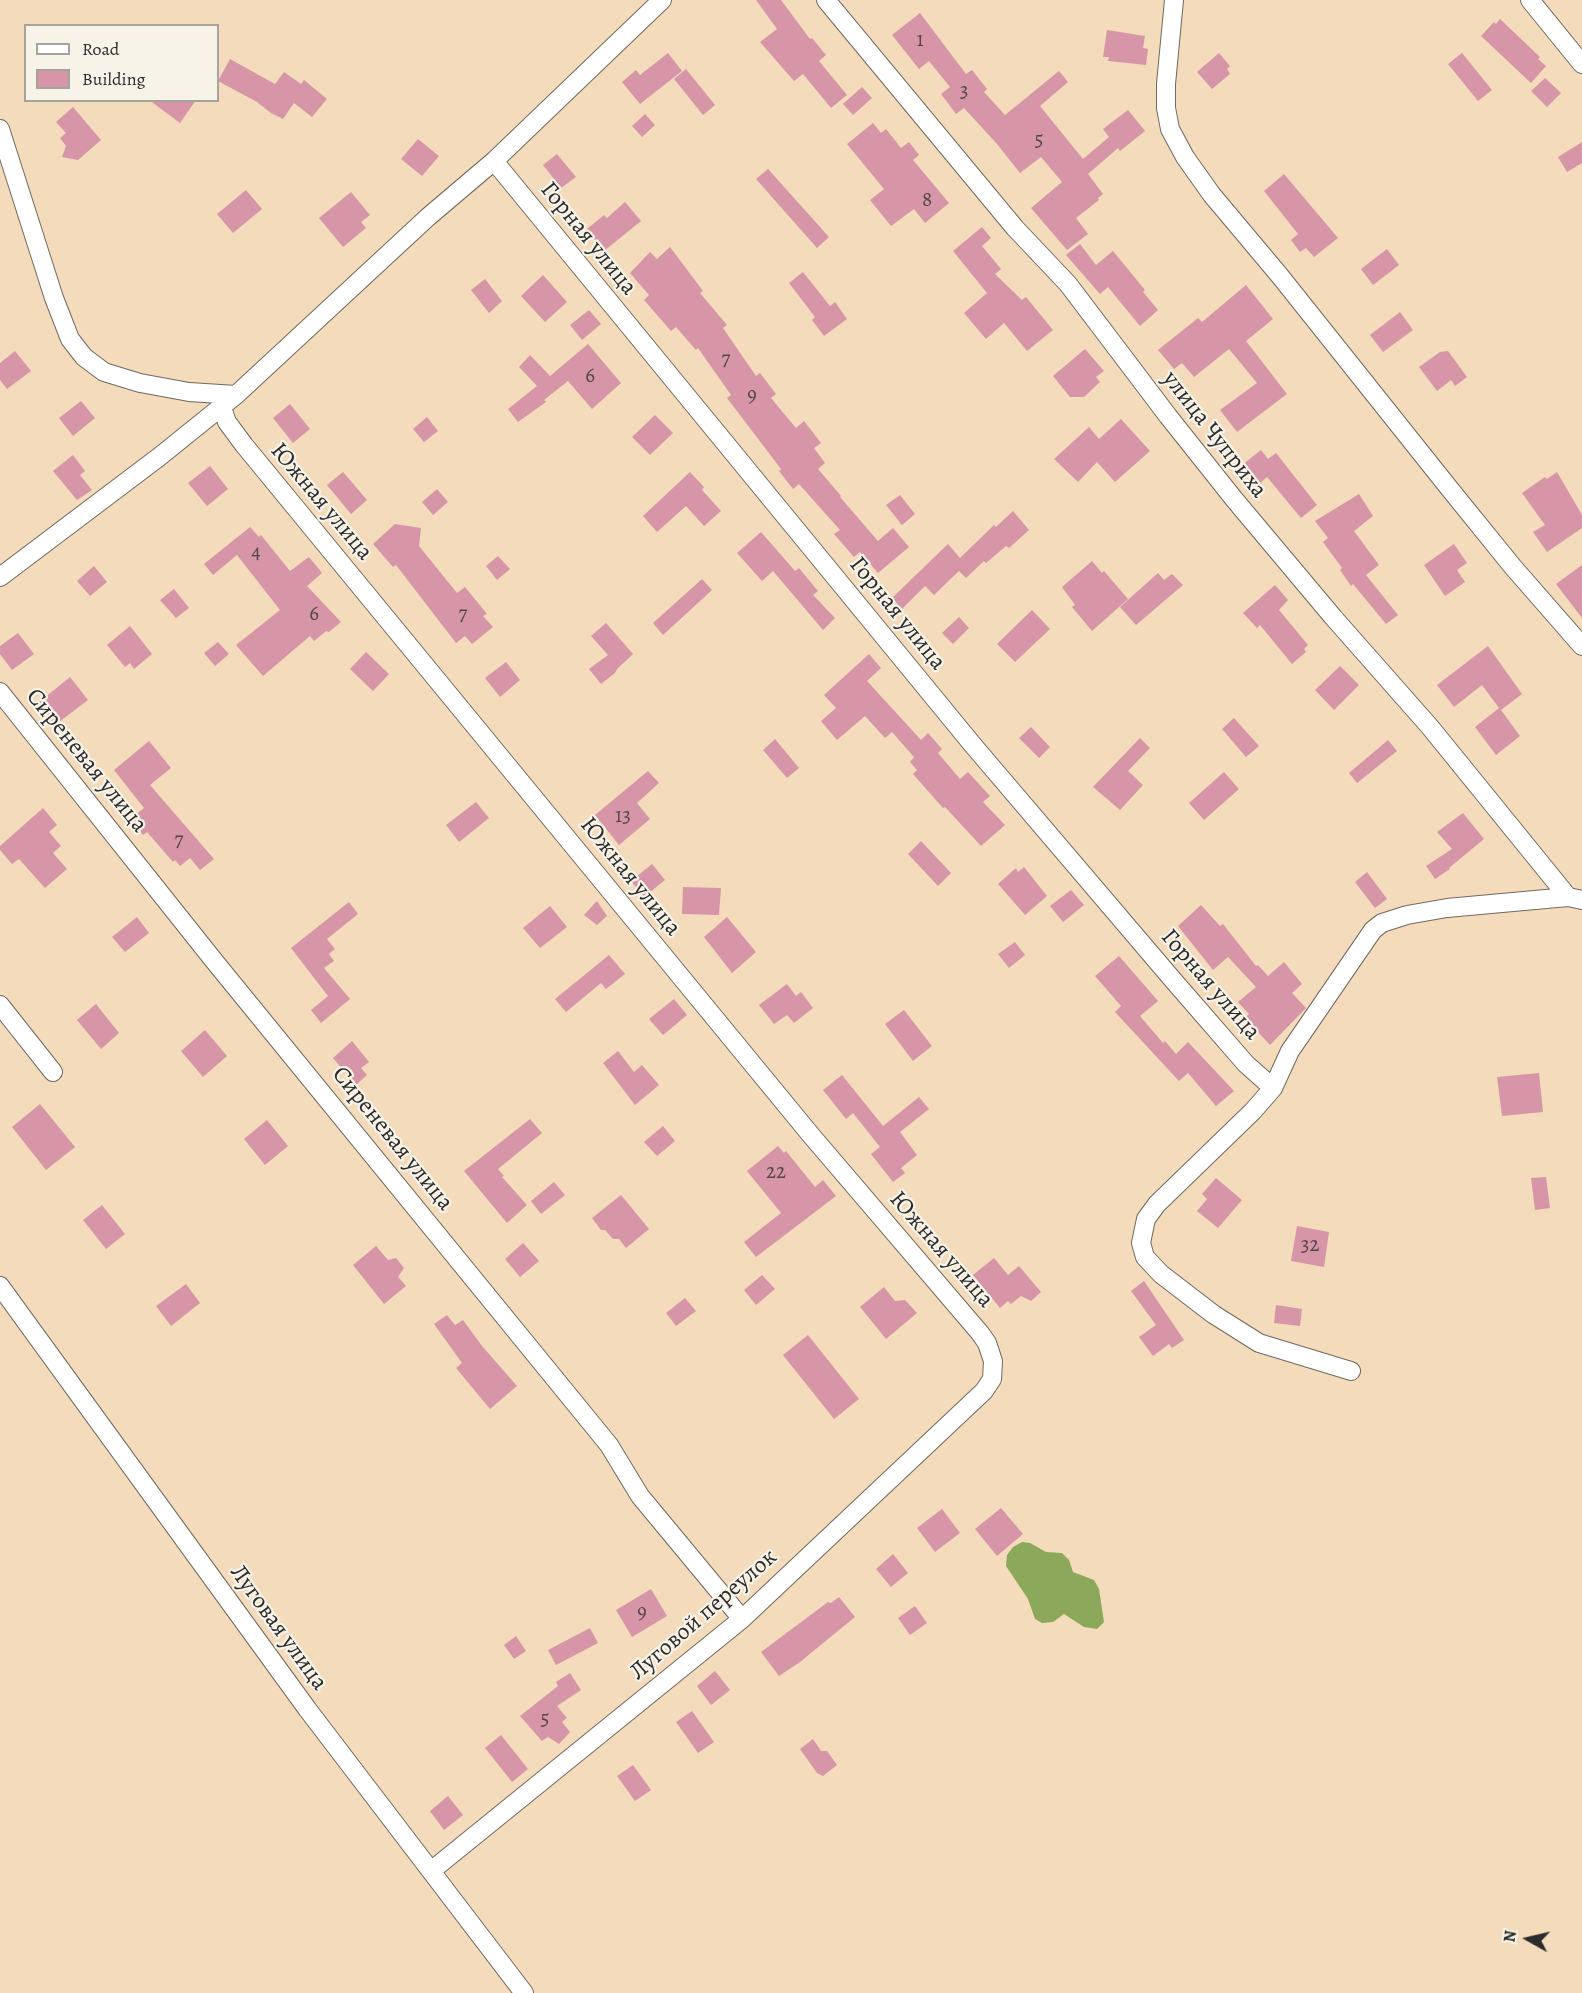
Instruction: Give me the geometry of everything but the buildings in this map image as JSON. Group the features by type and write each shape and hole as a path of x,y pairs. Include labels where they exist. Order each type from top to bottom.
{"street":[{"path":"0,577 222,408 428,217 494,161 662,0"},
{"name":"улица Чуприха","path":"826,0 1015,228 1068,284 1234,499 1575,899"},
{"path":"1174,0 1166,108 1170,129 1185,157 1212,195 1288,285 1513,567 1582,646"},
{"path":"1530,0 1582,64"},
{"path":"0,129 54,298 70,339 84,357 104,372 132,381 189,392 236,395"},
{"name":"Горная улица","path":"494,161 972,744 1246,1064 1273,1088"},
{"name":"Южная улица","path":"222,408 227,422 244,445 810,1134 980,1333 991,1352 992,1379"},
{"name":"Сиреневая улица","path":"0,692 215,962 609,1445 640,1496 742,1619"},
{"path":"1351,1371 1272,1349 1249,1339 1161,1274 1142,1251 1142,1234 1150,1212 1253,1111 1273,1088 1290,1051 1373,930 1382,923 1407,915 1447,908 1575,899"},
{"path":"0,1005 53,1072"},
{"name":"Луговая улица","path":"0,1286 294,1691 524,1993"},
{"name":"Луговой переулок","path":"432,1871 742,1619 984,1391 992,1379"}],"green space":[{"path":"1022,1542 1030,1543 1046,1552 1062,1553 1069,1560 1073,1572 1094,1580 1099,1589 1104,1622 1097,1629 1084,1627 1064,1614 1053,1622 1042,1623 1035,1619 1028,1599 1006,1566 1007,1555 1013,1547"}]}
